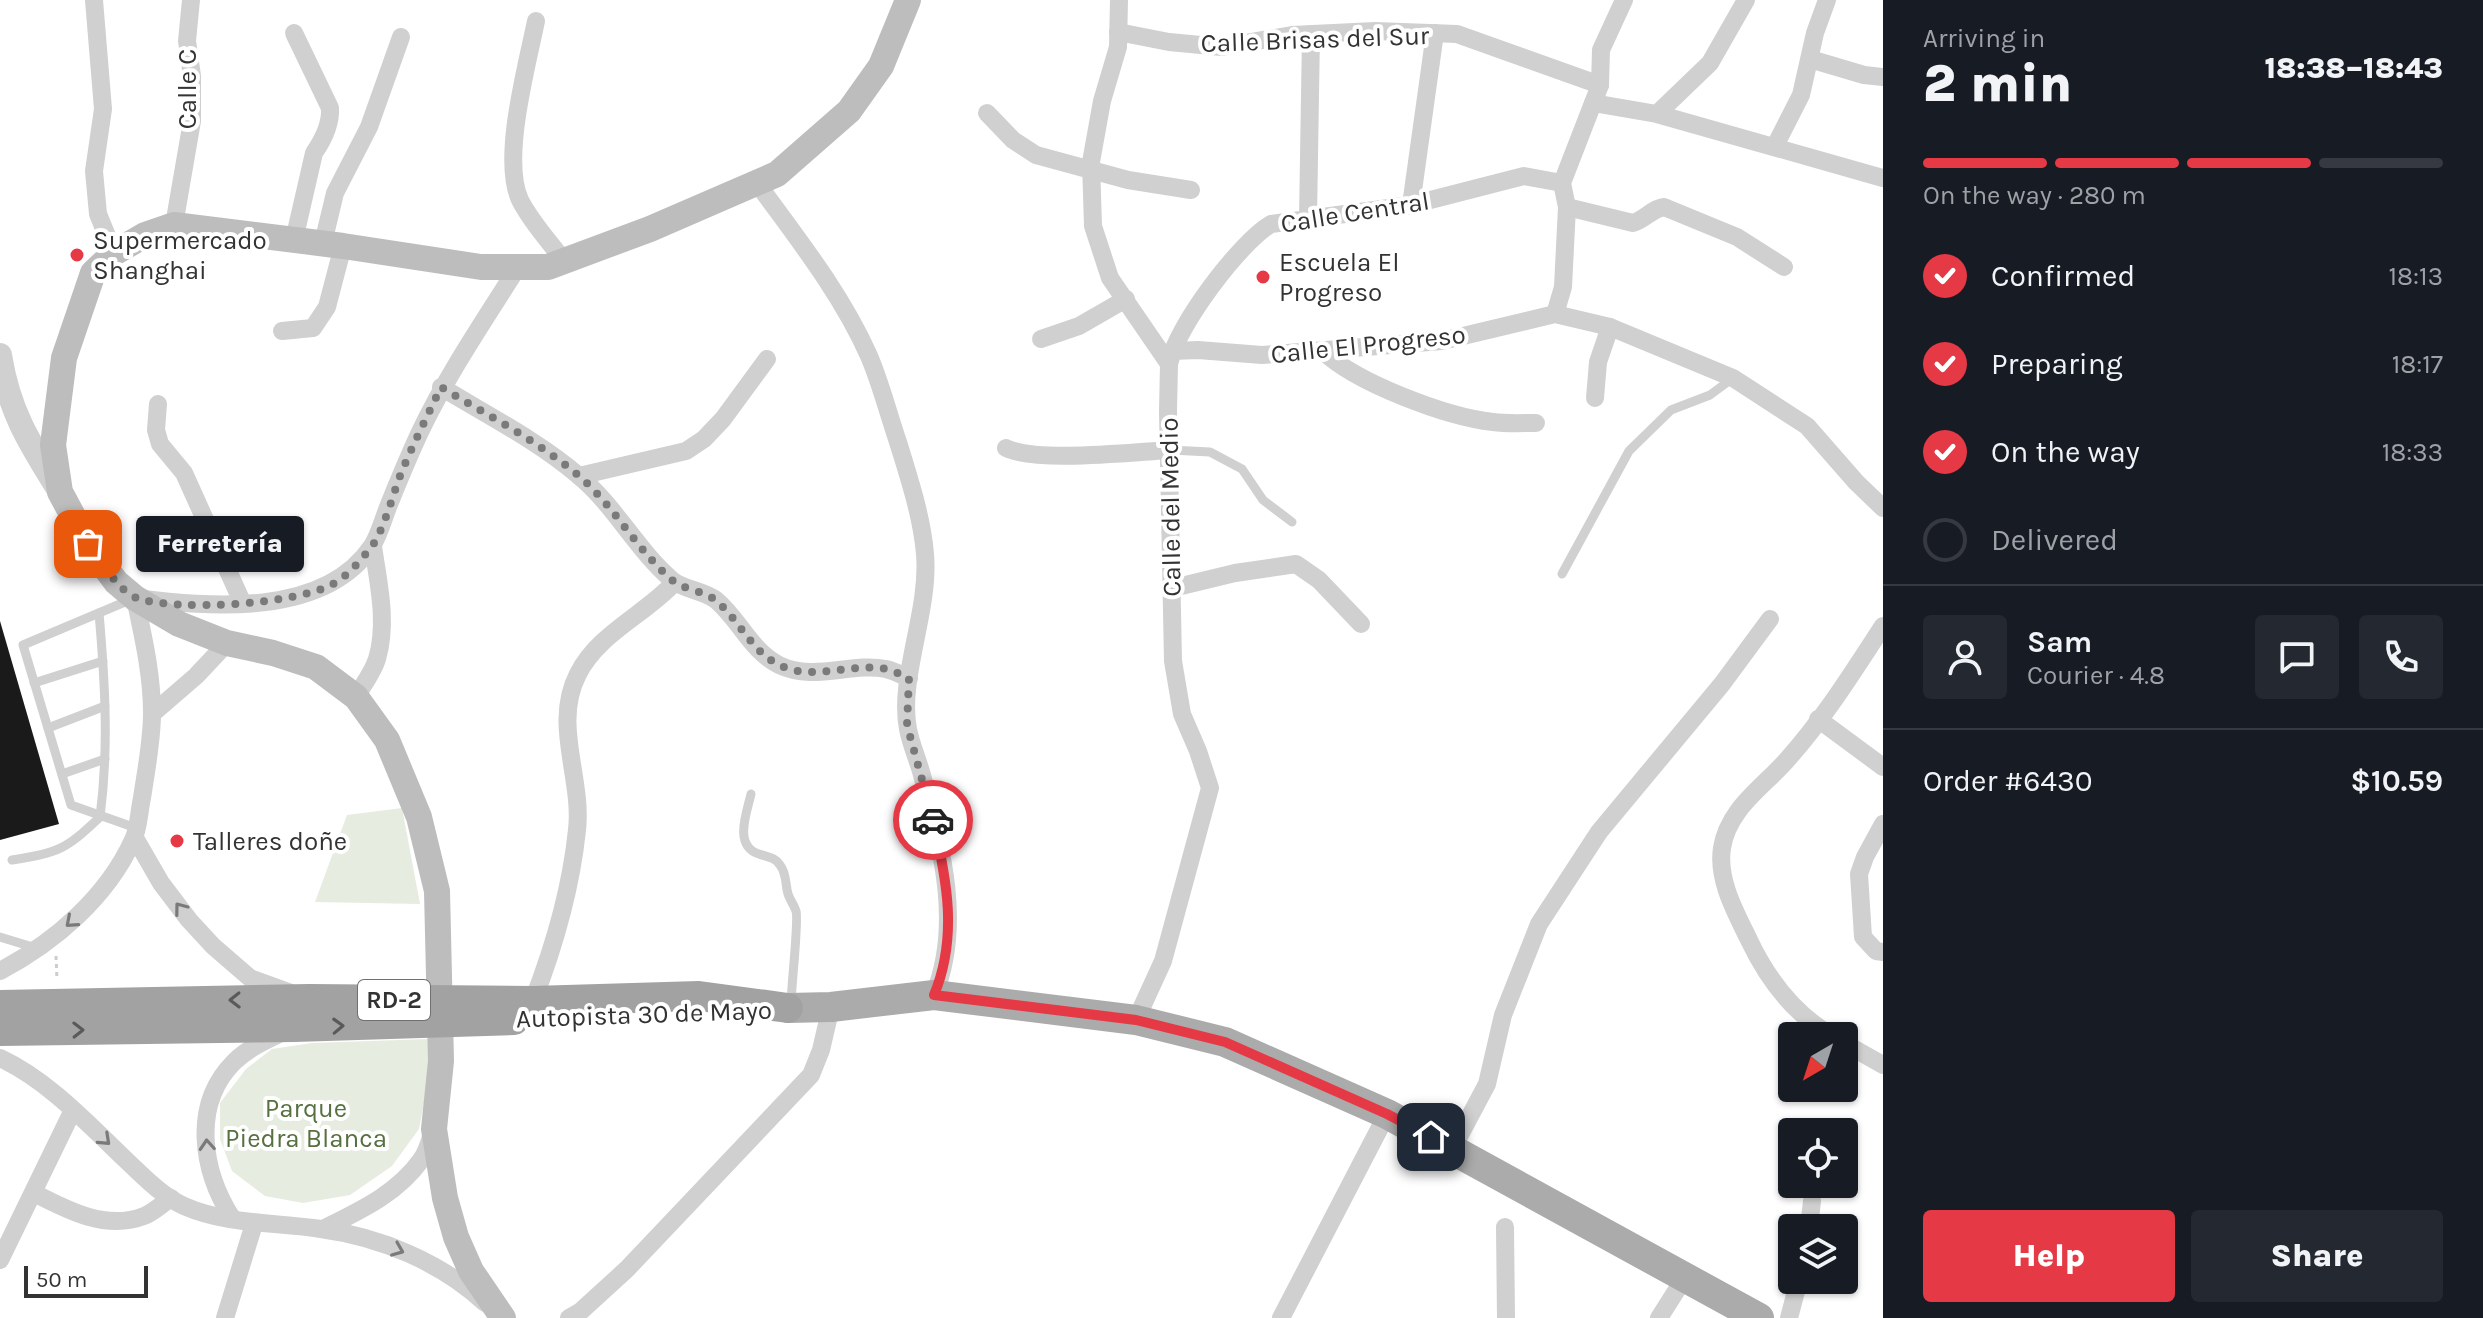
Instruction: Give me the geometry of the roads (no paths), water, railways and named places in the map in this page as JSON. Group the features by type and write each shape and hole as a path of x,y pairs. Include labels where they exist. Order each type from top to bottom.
{"highway":[{"name":"Autopista 30 de Mayo","path":"0,1005 309,999 533,1001 699,996 789,1008"},
{"name":"Autopista 30 de Mayo","path":"0,1031 294,1027 701,1014 789,1008"}],"main road":[{"path":"502,1318 471,1271 456,1237 445,1198 434,1129 441,1061 437,891 419,817 387,740 356,697 316,667 227,643 179,624 135,598 116,582 88,544 60,492 53,445 64,358 93,273 114,253 145,235 174,225 333,244 481,267 548,267 650,229 777,174 849,111 881,66 903,1"},
{"name":"RD-2","path":"789,1008 831,1007 934,995 1136,1020 1225,1042 1387,1114 1453,1148 1759,1318"}],"street":[{"path":"94,0 103,109 94,171 98,214 114,253"},
{"name":"Calle C","path":"174,225 192,121 192,76 187,41 191,0"},
{"path":"1119,0 1118,47 1102,101 1090,170 1093,226 1110,278 1171,358"},
{"path":"1555,314 1563,287 1567,207 1562,183 1597,94 1601,50 1624,0"},
{"path":"1657,114 1710,63 1746,0"},
{"path":"1775,146 1801,95 1827,0"},
{"path":"536,21 521,99 513,178 520,200 531,218 564,261"},
{"name":"Calle Brisas del Sur","path":"1118,32 1169,42 1222,47 1292,35 1375,31 1457,34 1597,94 1883,178"},
{"path":"294,33 330,108 330,115 322,141 314,153 294,240"},
{"path":"1411,205 1435,33"},
{"path":"1308,219 1311,34"},
{"path":"282,331 313,328 327,307 335,193 369,127 401,37"},
{"path":"1810,59 1864,75 1883,77"},
{"path":"987,113 1013,140 1036,155 1128,180 1191,190"},
{"name":"Calle Central","path":"1171,358 1185,327 1225,269 1259,231 1282,221 1411,205 1524,176 1562,183"},
{"path":"757,183 819,269 868,353 909,476 925,553 921,619 909,678 907,725 947,881 948,949 934,995"},
{"path":"1567,207 1633,223 1643,220 1653,209 1664,207 1737,237 1784,267"},
{"path":"0,971 79,917 112,875 136,833 152,714 145,646 135,598 177,603 243,604 303,596 331,585 348,573 373,546 441,387 518,267"},
{"path":"1041,339 1079,326 1126,299"},
{"name":"Calle El Progreso","path":"1171,358 1198,350 1262,355 1442,341 1555,314 1610,327 1733,378 1807,426 1883,508"},
{"path":"1595,398 1598,362 1610,327"},
{"path":"1323,351 1337,365 1399,395 1492,422 1536,423"},
{"path":"0,355 5,387 22,432 60,492"},
{"name":"Calle del Medio","path":"1136,1020 1163,961 1210,788 1182,714 1173,661 1168,411 1171,358"},
{"path":"579,476 686,451 704,439 723,419 767,359"},
{"path":"441,387 528,440 579,476 674,583 717,601 763,655 780,666 830,673 864,668 888,669 909,678"},
{"path":"158,404 156,430 160,444 184,473 243,604"},
{"path":"1006,448 1015,453 1047,455 1170,450"},
{"path":"356,697 377,661 380,642 382,615 373,546"},
{"path":"1173,588 1235,573 1296,564 1319,580 1361,624"},
{"path":"533,1001 555,941 577,831 578,799 566,722 576,677 599,645 674,583"},
{"path":"1453,1148 1487,1084 1503,1015 1539,924 1599,832 1722,684 1770,619"},
{"path":"1812,1022 1796,1011 1767,975 1733,907 1724,877 1721,850 1727,828 1752,793 1786,761 1883,626"},
{"path":"152,714 196,676 227,643"},
{"path":"1818,719 1883,767"},
{"path":"1883,824 1859,874 1863,937 1876,951 1883,952"},
{"path":"136,833 161,883 213,946 250,978 309,999"},
{"path":"569,1318 627,1269 811,1075 821,1050 831,1007"},
{"path":"232,1218 210,1176 207,1109 216,1085 234,1062 256,1045 294,1027"},
{"path":"1858,1051 1883,1065"},
{"path":"0,1058 35,1078 157,1189 184,1206 254,1224 323,1229 370,1239 404,1251 446,1273 475,1293 502,1318"},
{"path":"0,1260 73,1110"},
{"path":"1281,1318 1387,1114"},
{"path":"323,1229 375,1202 402,1181 423,1158 434,1129"},
{"path":"34,1193 73,1213 112,1222 145,1216 171,1198"},
{"path":"1811,1214 1812,1201"},
{"path":"225,1318 254,1224"},
{"path":"1505,1227 1506,1318"},
{"path":"1659,1318 1685,1277"},
{"path":"1789,1318 1795,1294"}],"lane":[{"path":"1562,574 1629,451 1671,410 1710,395 1733,378"},
{"path":"1170,450 1210,452 1242,469 1263,500 1292,522"},
{"path":"135,598 23,645 71,805 136,833"},
{"path":"12,860 66,847 100,817 105,706 99,613"},
{"path":"34,683 103,661"},
{"path":"48,728 105,706"},
{"path":"62,774 105,759"},
{"path":"751,794 742,832 747,846 753,852 775,859 782,866 787,892 797,918 789,1008"},
{"path":"0,937 36,948"}],"place":[{"name":"Supermercado Shanghai","path":"77,255"},
{"name":"Escuela El Progreso","path":"1263,277"},
{"name":"Ferretería","path":"88,544"},
{"name":"Talleres doñe","path":"177,841"}],"park label":[{"name":"Parque Piedra Blanca","path":"306,1123"}]}
